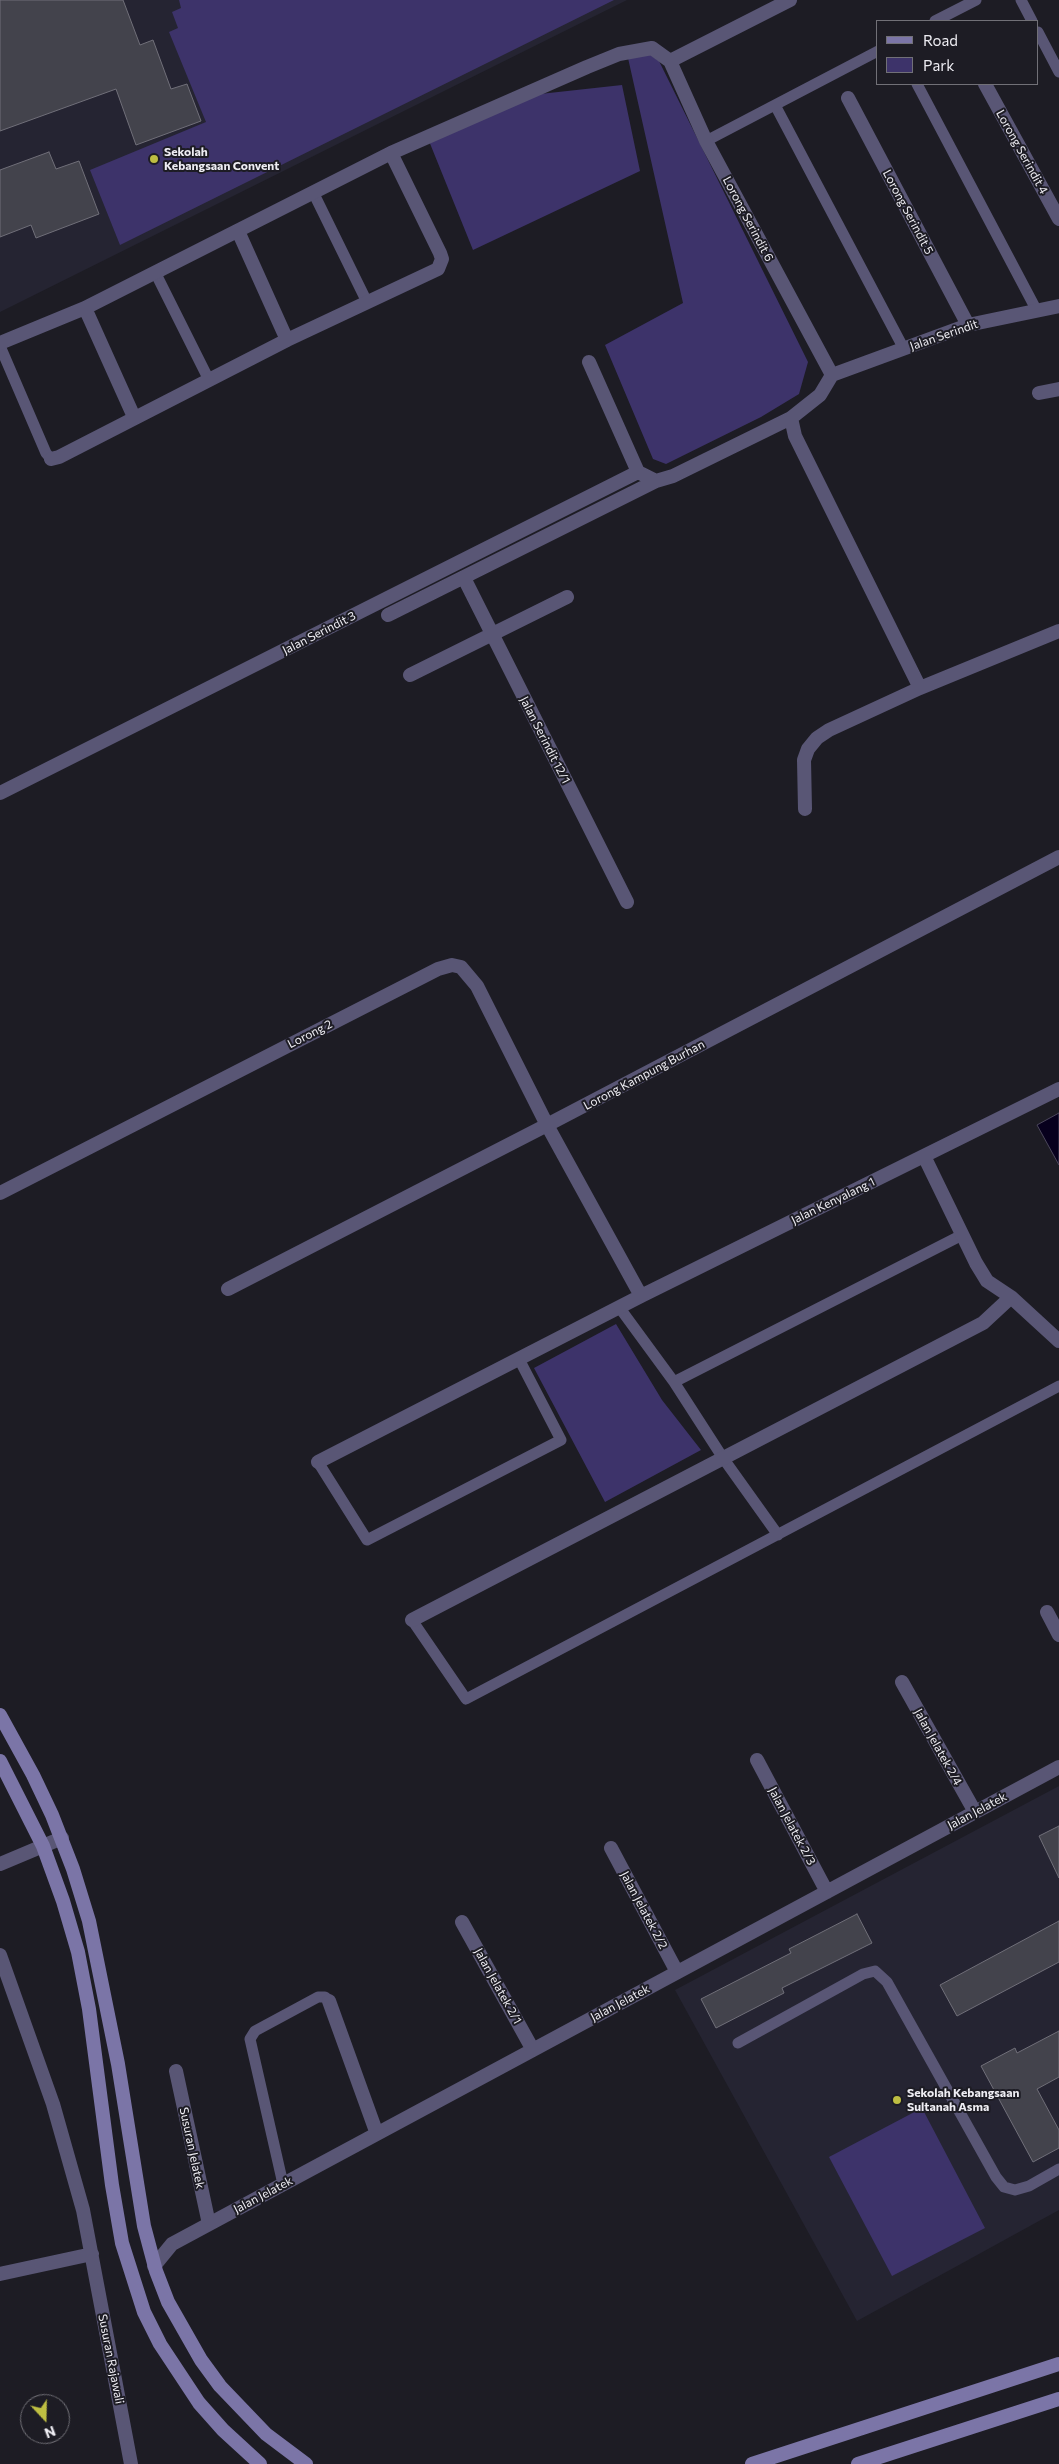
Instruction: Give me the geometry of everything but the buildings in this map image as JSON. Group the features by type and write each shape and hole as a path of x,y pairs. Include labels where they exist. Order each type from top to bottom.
{"main road":[{"path":"0,1715 37,1782 62,1838 82,1895 96,1947 146,2239 168,2302 201,2360 220,2386 266,2434 306,2464"},
{"path":"0,1761 43,1846 63,1901 78,1952 89,2009 113,2194 130,2275 144,2312 178,2374 223,2430 260,2464"},
{"path":"752,2464 1059,2364"},
{"path":"858,2464 1059,2399"}],"street":[{"path":"0,344 85,308 391,153 620,54 652,48 670,61 790,0"},
{"name":"Lorong Serindit 6","path":"670,61 706,141 832,375"},
{"name":"Lorong Serindit 4","path":"986,85 1059,219"},
{"name":"Lorong Serindit 5","path":"848,98 968,325"},
{"path":"51,459 59,457 287,340 438,269 442,259 391,153"},
{"path":"238,231 287,340"},
{"name":"Jalan Serindit","path":"832,375 968,325 1059,306"},
{"path":"85,308 134,417"},
{"path":"590,362 638,472 656,480"},
{"path":"388,616 656,480 673,476 791,418 820,395 832,375"},
{"path":"1039,393 1059,389"},
{"path":"791,418 795,436 920,688"},
{"name":"Jalan Serindit 3","path":"0,793 638,472"},
{"name":"Jalan Serindit 12/1","path":"464,578 627,902"},
{"path":"410,675 567,597"},
{"path":"805,809 804,760 808,749 817,738 829,730 920,688 1059,631"},
{"name":"Lorong Kampung Burhan","path":"228,1289 547,1125 1059,857"},
{"name":"Lorong 2","path":"0,1193 438,968 452,965 461,967 477,986 547,1125 640,1296"},
{"name":"Jalan Kenyalang 1","path":"318,1462 640,1296 1059,1089"},
{"path":"924,1156 962,1235 987,1281 1011,1298 1059,1341"},
{"path":"412,1620 984,1323 1011,1298"},
{"path":"1047,1612 1059,1636"},
{"name":"Jalan Jelatek 2/4","path":"902,1682 975,1812"},
{"name":"Jalan Jelatek 2/3","path":"757,1760 827,1892"},
{"name":"Jalan Jelatek","path":"154,2266 165,2250 181,2239 1059,1767"},
{"path":"0,1864 62,1838"},
{"name":"Jalan Jelatek 2/2","path":"611,1848 677,1972"},
{"name":"Jalan Jelatek 2/1","path":"462,1922 533,2050"},
{"name":"Susuran Rajawali","path":"0,1955 53,2104 83,2210 131,2464"},
{"path":"329,2001 377,2134"},
{"name":"Susuran Jelatek","path":"176,2071 209,2224"},
{"name":"Jalan Jelatek","path":"146,2239 165,2242 181,2239"},
{"path":"0,2274 92,2254"}],"lane":[{"path":"937,20 976,0"},
{"path":"1021,0 1031,20"},
{"path":"1039,34 1059,72"},
{"path":"706,141 876,52"},
{"path":"918,85 1037,311"},
{"path":"775,105 904,349"},
{"path":"313,192 367,302"},
{"path":"155,272 209,380"},
{"path":"0,344 46,453 51,459"},
{"path":"674,1382 962,1235"},
{"path":"613,1310 674,1382 723,1458 778,1535"},
{"path":"318,1462 367,1540 561,1440 518,1359"},
{"path":"412,1620 466,1699 1059,1386"},
{"path":"738,2043 863,1974 875,1971 881,1974 886,1982 996,2177 1004,2187 1015,2190 1029,2186 1059,2169"},
{"path":"283,2184 251,2036 256,2031 318,1997 325,1997 329,2001"}],"shaded area":[{"name":"Sekolah Kebangsaan Convent","path":"0,0 627,0 0,312"},
{"path":"1059,1113 1059,1165 1037,1125"},
{"name":"Sekolah Kebangsaan Sultanah Asma","path":"1059,1786 1059,2210 857,2321 675,1990"}],"green space":[{"path":"179,0 614,0 120,245 90,170 206,122 169,32 178,28 172,12 181,8"},
{"path":"646,52 659,61 808,362 799,394 761,417 666,464 653,459 605,345 683,303 628,58"},
{"path":"622,85 640,171 473,250 429,141 540,94"},
{"path":"616,1324 662,1400 701,1450 605,1502 534,1368"},
{"path":"922,2108 985,2228 892,2276 829,2157"}],"place":[{"name":"Sekolah Kebangsaan Convent","path":"154,159"},
{"name":"Sekolah Kebangsaan Sultanah Asma","path":"897,2100"}]}
